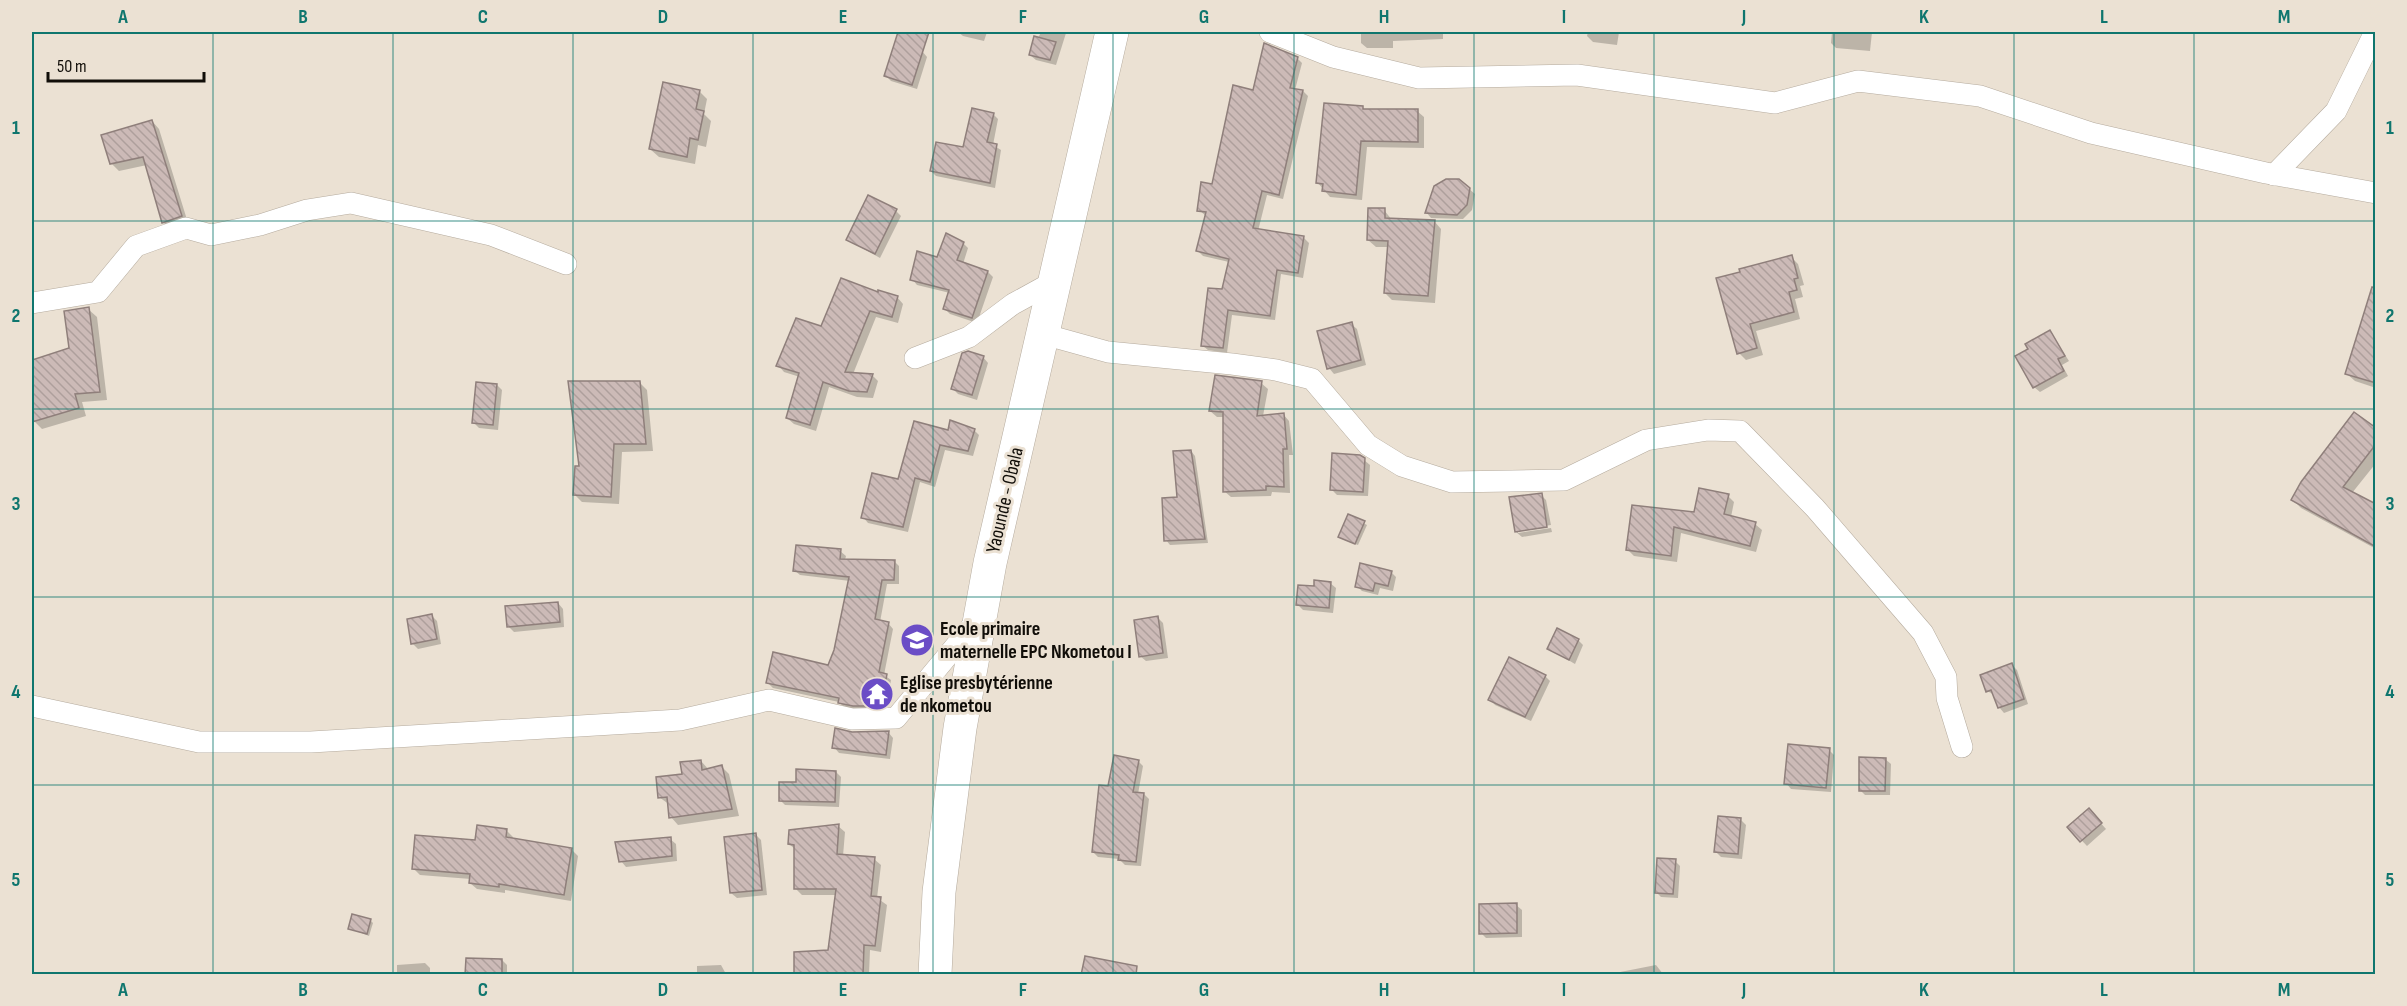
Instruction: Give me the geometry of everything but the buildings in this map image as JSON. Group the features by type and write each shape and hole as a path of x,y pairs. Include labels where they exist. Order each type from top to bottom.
{"highway":[{"name":"Yaounde - Obala","path":"935,975 939,892 960,728 990,562 1112,32"}],"street":[{"path":"1270,32 1334,57 1419,78 1577,75 1775,103 1858,81 1980,96 2091,133 2274,175 2376,194"},
{"path":"2274,175 2336,111 2375,32"},
{"path":"32,303 98,292 136,246 186,228 211,235 260,225 307,210 351,202 491,235 566,264"},
{"path":"915,358 969,337 1013,304 1055,281"},
{"path":"1043,334 1108,352 1233,364 1276,370 1312,379 1368,445 1402,466 1452,482 1564,480 1646,440 1708,430 1740,432 1815,508 1923,633 1946,677 1947,698 1962,747"},
{"path":"32,706 199,742 311,742 680,720 769,700 852,719 896,718 980,616"}],"place":[{"name":"Ecole primaire maternelle EPC Nkometou I","path":"917,640"},
{"name":"Eglise presbytérienne de nkometou","path":"877,694"}]}
